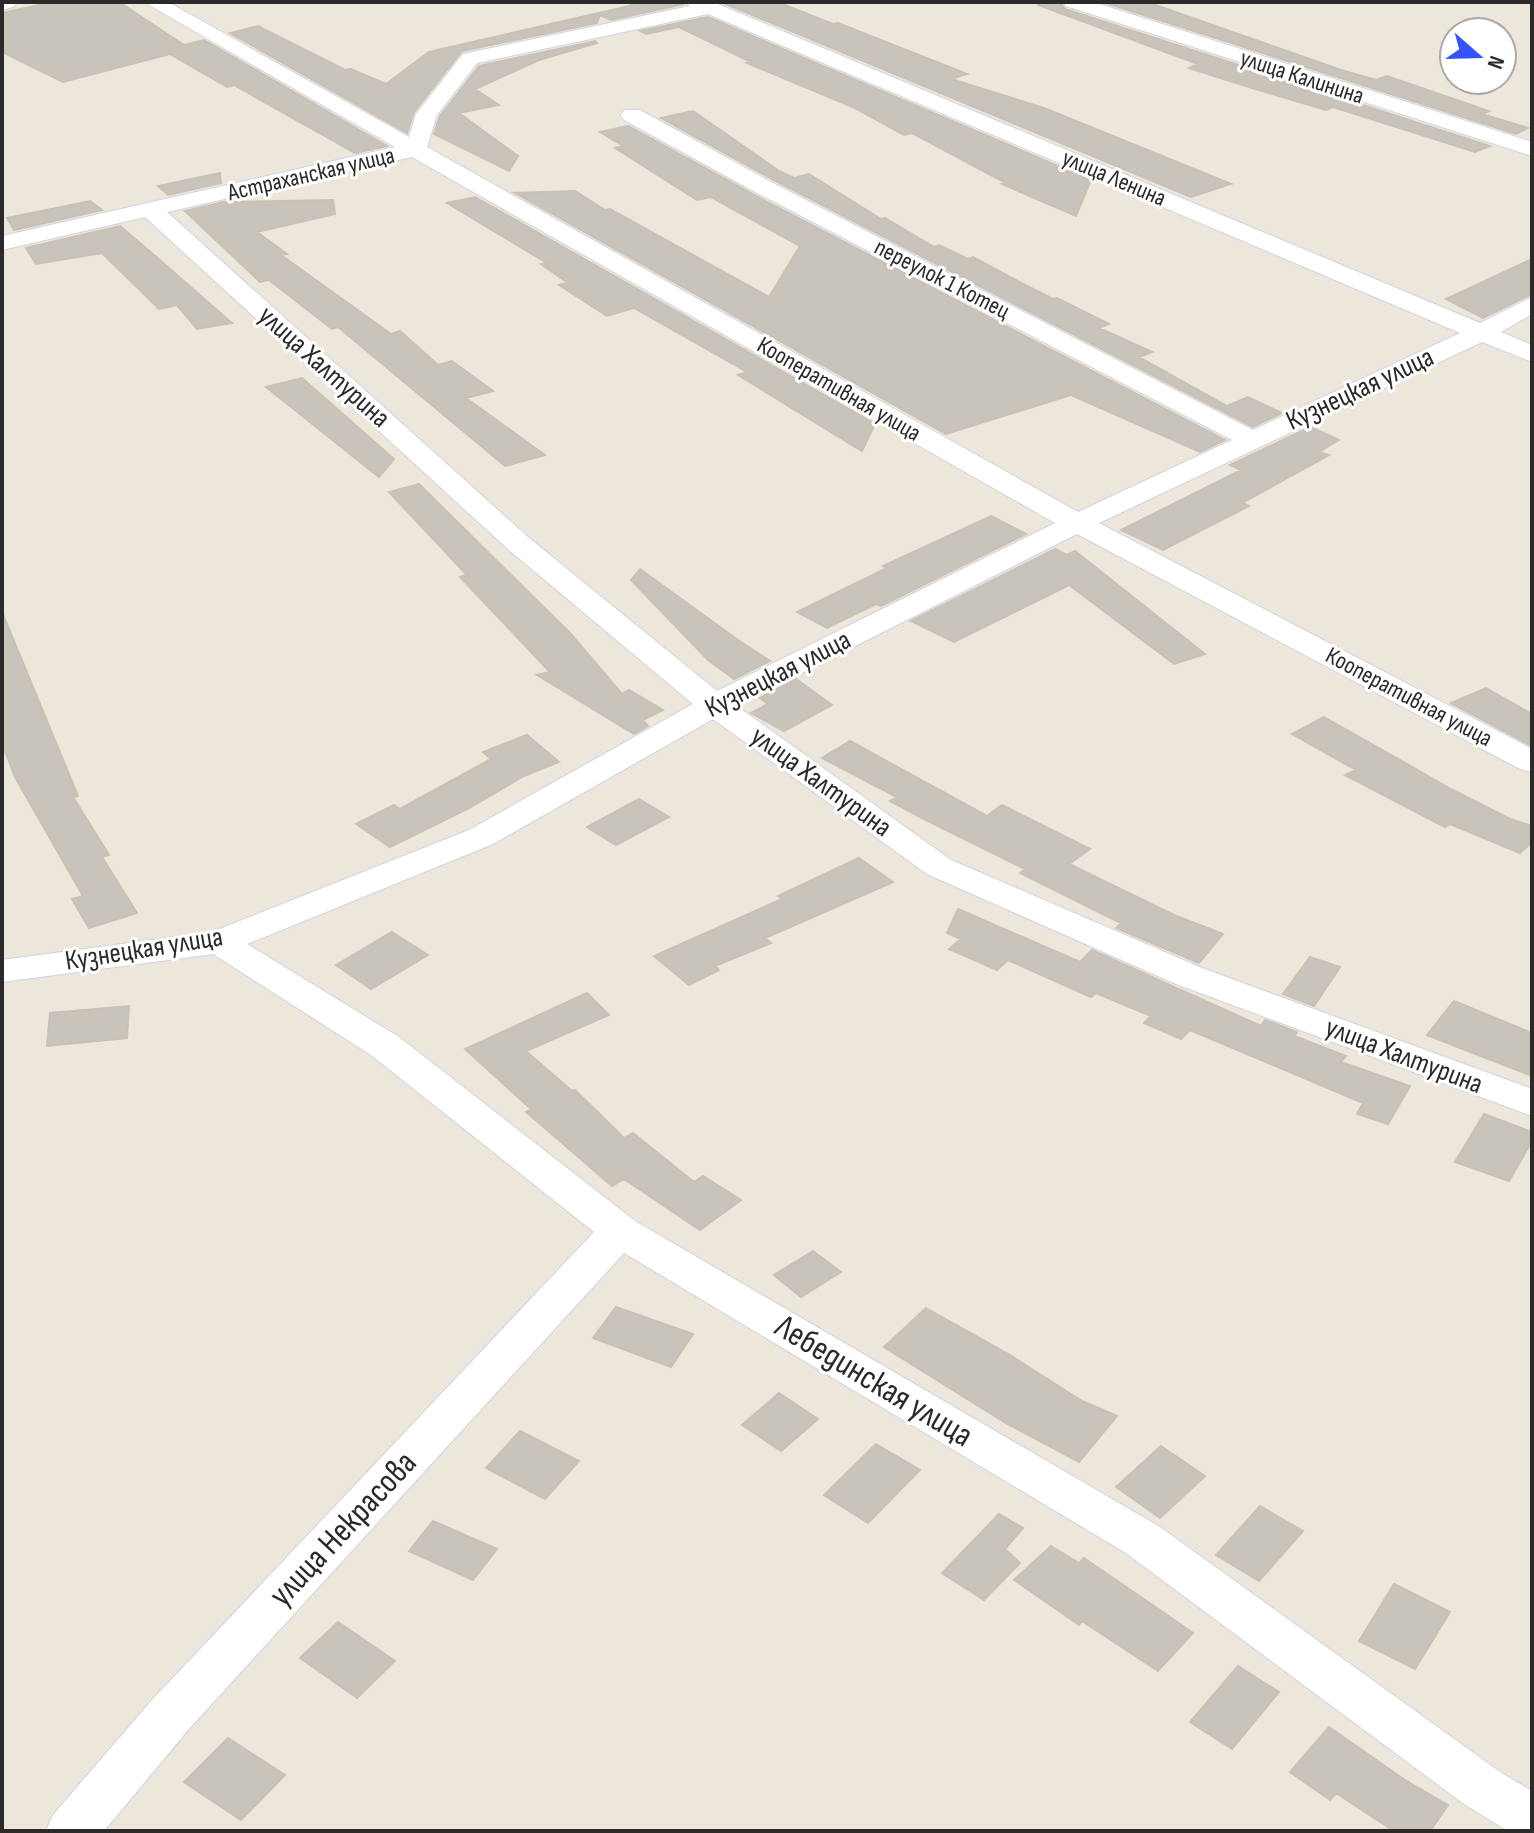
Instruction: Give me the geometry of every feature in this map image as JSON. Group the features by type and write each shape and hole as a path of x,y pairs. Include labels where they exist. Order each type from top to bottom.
{"street":[{"name":"Кооперативная улица","path":"154,2 1077,523 1532,762"},
{"name":"улица Калинина","path":"1073,2 1532,149"},
{"name":"Астраханская улица","path":"2,243 416,149 427,114 470,58 703,5"},
{"name":"улица Ленина","path":"703,5 1532,354"},
{"name":"переулок 1 Котец","path":"632,115 765,188 1253,440"},
{"name":"улица Халтурина","path":"152,211 519,544 714,705 939,867 1189,976 1532,1103"},
{"name":"Кузнецкая улица","path":"2,971 219,942 481,837 714,705 1077,523 1480,333 1532,304"},
{"name":"Лебединская улица","path":"219,942 385,1046 620,1231 1143,1540 1482,1788 1532,1818"},
{"name":"улица Некрасова","path":"72,1831 170,1715 620,1231"}],"building":[{"path":"54,2 119,2 184,45 204,40 387,146 355,153 234,85 227,87 170,54 63,82 2,52 2,13"},
{"path":"627,2 684,4 611,20 600,15 597,23 462,51 414,112 407,133 230,33 258,26 345,70 351,69 386,84 429,52 634,5"},
{"path":"721,2 777,2 833,24 838,23 967,74 951,79 1044,108 1231,184 1191,197"},
{"path":"1039,2 1060,2 1065,9 1490,146 1475,152 1333,107 1326,110 1189,68 1198,64 1038,5"},
{"path":"1103,2 1147,2 1341,70 1376,80 1387,76 1489,111 1482,114 1528,128 1516,134"},
{"path":"708,17 1091,180 1076,216 1002,184 1006,183 912,133 904,135 855,108 747,63 751,62 679,27 646,34 640,31"},
{"path":"597,43 539,60 475,89 499,105 459,113 518,156 509,171 434,134 440,116 479,66"},
{"path":"693,111 779,171 794,178 809,174 881,219 885,218 934,247 939,245 968,259 973,257 1109,324 1099,328 1152,352 1139,357 1227,406 1248,397 1282,413 1253,427 774,180 661,118"},
{"path":"628,126 1225,440 1200,452 1071,395 946,434 515,193 575,191 769,297 800,246 711,197 697,200 615,148 623,146 600,132"},
{"path":"220,173 221,183 168,195 158,186"},
{"path":"475,197 875,424 862,451 738,375 747,372 634,308 607,316 559,285 568,283 541,264 547,263 447,203"},
{"path":"333,200 335,214 257,232 287,254 281,255 391,334 400,331 438,365 452,361 493,391 466,398 545,455 505,466 338,327 332,329 269,280 260,282 185,211 224,202"},
{"path":"90,201 102,210 14,230 7,218"},
{"path":"120,226 232,323 197,329 177,305 159,309 102,253 36,264 26,248"},
{"path":"1532,259 1532,294 1483,318 1446,299"},
{"path":"302,378 394,459 379,477 266,387"},
{"path":"1310,427 1339,440 1319,452 1329,455 1242,503 1249,506 1163,550 1121,530 1241,470 1230,465"},
{"path":"419,484 570,633 622,694 629,690 663,710 643,720 648,726 634,734 537,675 550,672 460,577 467,575 389,492"},
{"path":"991,516 1026,534 881,606 876,604 827,628 797,612 887,568 883,566"},
{"path":"1055,549 1067,555 1075,551 1205,654 1174,664 1069,585 954,642 911,621"},
{"path":"640,569 770,661 734,679 708,660 631,580"},
{"path":"2,612 78,796 73,797 109,855 102,857 137,913 89,928 72,899 83,896 15,777 2,743"},
{"path":"796,679 832,705 784,731 751,713 768,704 760,698"},
{"path":"1486,688 1532,714 1532,746 1451,703"},
{"path":"1324,717 1451,789 1510,819 1532,826 1532,842 1520,853 1450,824 1445,827 1345,775 1356,770 1292,734"},
{"path":"527,735 559,762 524,776 469,808 390,847 356,824 394,805 400,809 491,759 483,752"},
{"path":"850,741 987,816 1002,805 1090,849 1069,864 1174,915 1223,934 1199,963 1116,928 1121,923 1020,873 1025,869 890,801 897,797 822,758"},
{"path":"639,799 669,817 616,845 587,827"},
{"path":"859,858 893,882 765,938 771,943 715,966 719,970 689,985 654,956 782,899 778,896"},
{"path":"958,909 1080,962 1092,950 1261,1026 1265,1020 1297,1032 1294,1036 1346,1056 1341,1062 1410,1086 1388,1124 1357,1114 1363,1103 1190,1030 1181,1039 1144,1023 1151,1016 1096,993 1091,997 1008,960 997,970 949,949 961,939 947,933"},
{"path":"392,932 428,955 371,989 336,965"},
{"path":"1310,957 1340,967 1314,1006 1283,994"},
{"path":"587,993 609,1015 526,1051 572,1091 575,1090 624,1138 633,1133 694,1182 703,1176 741,1200 700,1230 624,1179 612,1186 526,1112 531,1109 465,1049"},
{"path":"1454,1001 1532,1033 1532,1076 1427,1035"},
{"path":"129,1006 127,1038 47,1046 50,1013"},
{"path":"1484,1114 1532,1132 1532,1141 1509,1181 1455,1162"},
{"path":"813,1251 841,1272 801,1297 774,1275"},
{"path":"616,1307 693,1334 671,1367 593,1338"},
{"path":"926,1308 1010,1355 1082,1401 1117,1416 1079,1462 1004,1422 884,1347"},
{"path":"779,1393 818,1419 781,1451 742,1425"},
{"path":"520,1431 579,1461 545,1499 486,1468"},
{"path":"876,1444 920,1470 868,1523 824,1495"},
{"path":"1161,1446 1205,1476 1160,1518 1116,1487"},
{"path":"1260,1506 1303,1531 1259,1581 1216,1555"},
{"path":"999,1514 1023,1528 1005,1549 1020,1563 984,1600 942,1573"},
{"path":"433,1521 497,1549 473,1580 409,1551"},
{"path":"1051,1546 1079,1563 1084,1558 1193,1633 1158,1671 1082,1621 1079,1625 1014,1580"},
{"path":"1394,1584 1450,1612 1415,1669 1359,1641"},
{"path":"338,1622 395,1661 357,1698 300,1658"},
{"path":"1238,1666 1279,1692 1232,1749 1190,1722"},
{"path":"1329,1727 1405,1780 1448,1805 1430,1831 1394,1831 1336,1793 1330,1800 1290,1772"},
{"path":"228,1738 285,1775 241,1820 184,1782"}]}
